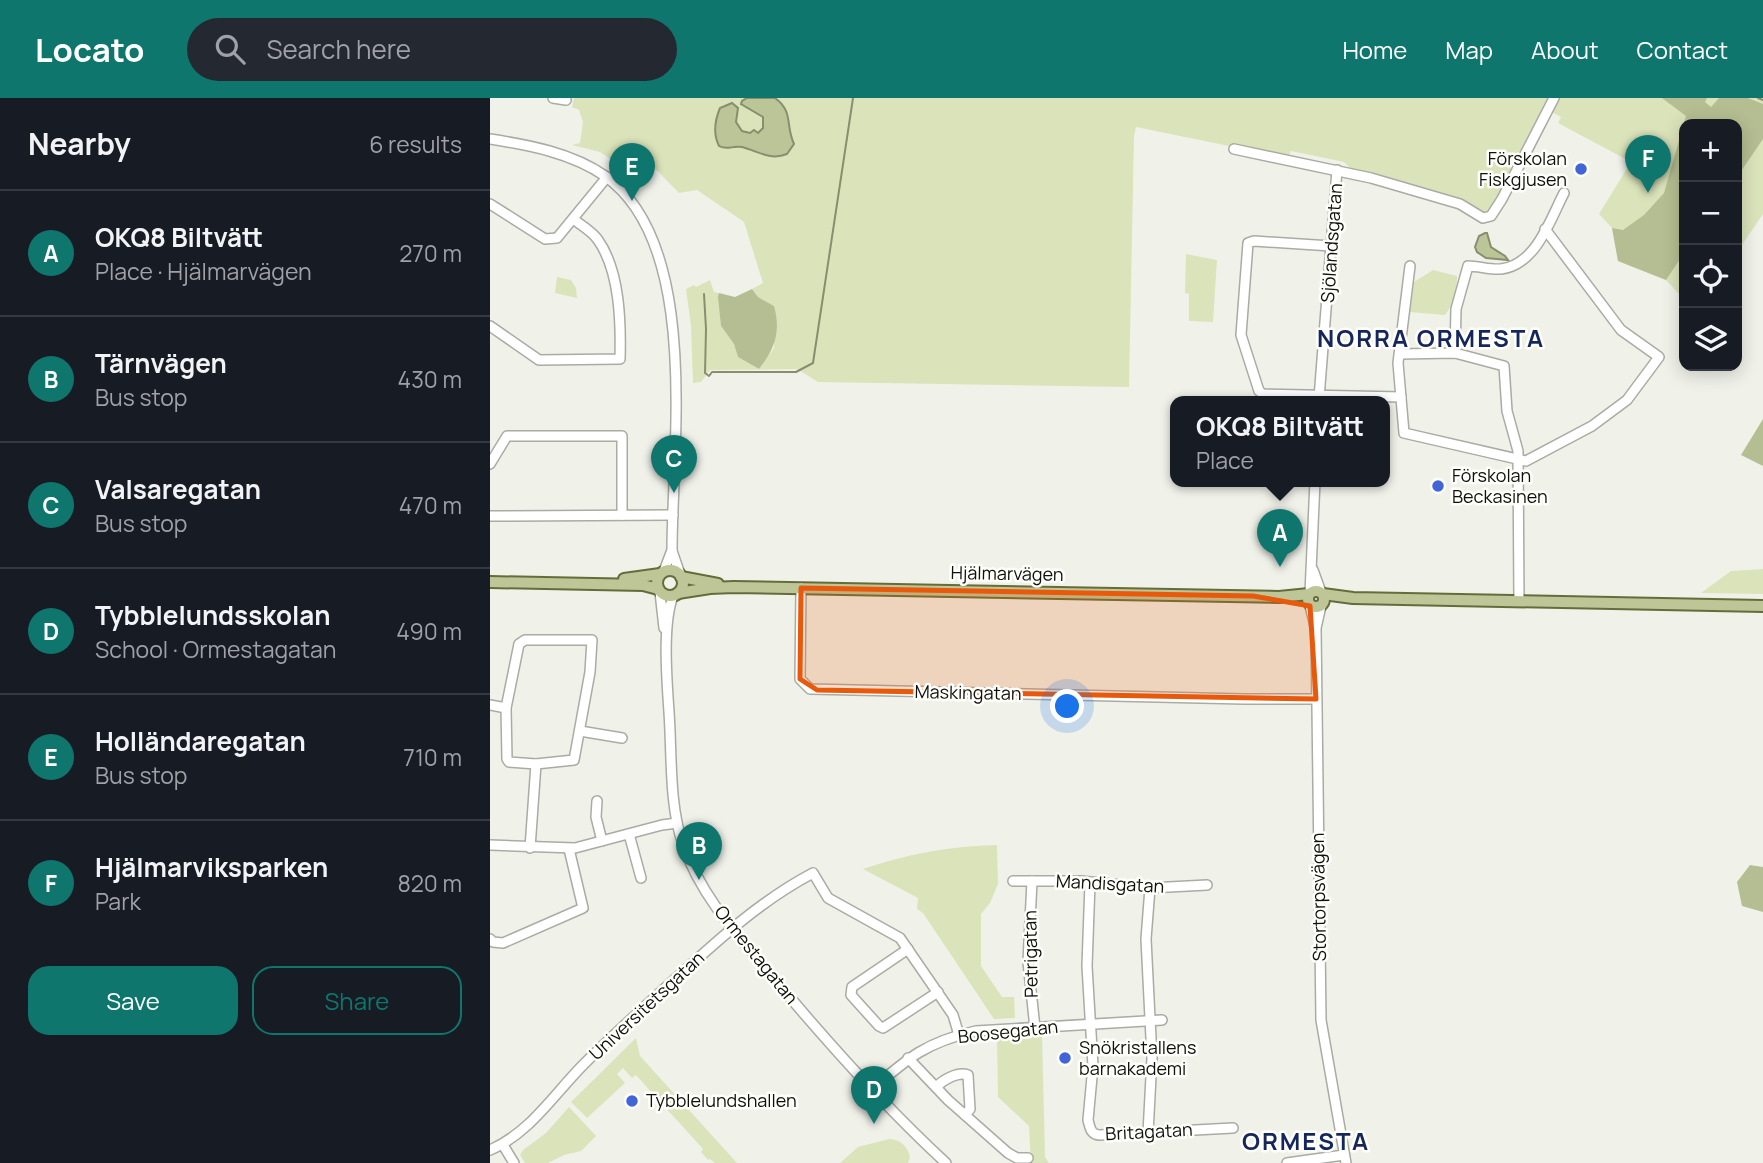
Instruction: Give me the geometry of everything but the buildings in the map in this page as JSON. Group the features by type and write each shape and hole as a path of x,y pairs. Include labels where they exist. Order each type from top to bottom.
{"main road":[{"path":"490,582 643,585 659,590 666,596 676,595 683,585 681,576 673,570 594,584"},
{"path":"659,590 657,582 662,573"},
{"name":"Hjälmarvägen","path":"681,576 734,586"},
{"name":"Hjälmarvägen","path":"676,595 699,589 734,586 1279,597 1343,602 1353,598 1763,606"}],"street":[{"path":"553,98 566,100"},
{"path":"1234,149 1337,170 1451,201 1480,217 1488,218 1498,206 1554,98"},
{"path":"490,139 581,161 607,177 628,197 656,244 668,293 675,355 672,550 681,576"},
{"name":"Sjölandsgatan","path":"1320,396 1337,170"},
{"path":"490,204 545,239 551,240 557,238 607,177"},
{"path":"1455,353 1456,309 1468,266 1498,269 1516,265 1531,253 1564,193"},
{"path":"490,326 539,360 620,359 618,295 605,252 597,238 573,219"},
{"path":"1410,266 1398,363 1404,433 1526,461 1598,422 1631,397 1659,357 1621,330 1545,229"},
{"path":"1292,396 1264,394 1259,391 1241,335 1248,243 1254,240 1331,246"},
{"path":"1400,354 1455,353 1504,366 1506,403 1518,460 1518,601"},
{"path":"1390,397 1401,397"},
{"path":"490,464 507,436 622,436 622,515"},
{"path":"1315,487 1313,568 1316,599"},
{"path":"490,516 673,515"},
{"path":"662,573 672,550"},
{"name":"Maskingatan","path":"801,588 800,679 810,689 1316,699"},
{"name":"Ormestagatan","path":"659,590 667,655 677,823 696,877 732,928 871,1090 946,1163"},
{"name":"Ormestagatan","path":"667,655 670,610 676,595"},
{"name":"Stortorpsvägen","path":"1316,599 1321,1020 1345,1159"},
{"path":"525,640 592,640 590,672 574,761 536,764 509,762 506,708 519,644 525,640"},
{"path":"490,705 506,708"},
{"path":"580,731 622,737"},
{"path":"530,848 536,764"},
{"path":"597,800 596,817 603,841"},
{"path":"490,845 569,849 677,823"},
{"path":"629,834 641,878"},
{"path":"490,939 503,943 583,908 569,849"},
{"name":"Universitetsgatan","path":"490,1150 503,1145 533,1121 609,1039 732,928 766,900 813,873 828,898 898,937 908,949"},
{"name":"Mandisgatan","path":"1013,881 1150,888 1206,885"},
{"name":"Petrigatan","path":"1032,881 1028,962 1035,1028"},
{"path":"1090,883 1087,966 1091,1024"},
{"path":"1148,1133 1153,1058 1146,939 1150,888"},
{"path":"938,992 883,1028 878,1026 851,995 852,987 908,949 938,992 955,1018 959,1035"},
{"name":"Boosegatan","path":"871,1090 908,1058 938,1041 959,1035 976,1031 1162,1020"},
{"name":"Britagatan","path":"1091,1024 1093,1066 1088,1120 1090,1130 1095,1135 1233,1128"},
{"path":"908,1058 1008,1153 1017,1158 1028,1158"},
{"path":"936,1087 942,1081 960,1074 968,1075 970,1109 965,1115"},
{"path":"503,1145 514,1163"},
{"path":"1287,1163 1345,1159"}],"highlighted area":[{"path":"801,588 1253,596 1310,606 1316,699 817,690 800,679"}],"shaded area":[{"path":"574,98 1550,98 1490,211 1481,212 1471,205 1352,170 1344,162 1291,151 1289,155 1234,147 1136,127 1129,387 818,382 797,369 710,370 701,382 693,383 691,326 686,289 694,285 696,287 710,280 714,292 719,293 721,326 734,344 738,357 759,369 774,348 774,306 758,297 752,289 763,283 744,222 697,190 679,193 630,143 615,162 600,152 572,145 580,143 583,122 579,110 572,107"},
{"path":"747,98 775,98 785,108 794,144 787,154 770,156 742,147 719,146 715,132 718,113 720,108 732,103 738,108 736,122 742,131 750,133 754,130 758,133 763,128 763,117 741,104"},
{"path":"1557,98 1763,98 1763,214 1742,245 1742,119 1679,119 1679,294 1666,280 1618,261 1612,228 1599,214 1631,162 1558,123 1561,117 1550,111"},
{"path":"1662,98 1707,98 1705,102 1711,107 1719,98 1748,98 1763,104 1763,139 1742,170 1742,119 1685,119 1686,116"},
{"path":"1679,140 1679,260 1666,280 1618,261 1612,228 1623,230 1644,215 1664,193"},
{"path":"1485,233 1491,247 1508,260 1486,258 1477,252 1475,247 1479,236"},
{"path":"1186,254 1217,260 1213,322 1189,321 1189,294 1185,293"},
{"path":"1433,270 1457,276 1451,306 1445,315 1410,312 1414,282"},
{"path":"557,277 571,280 576,288 577,298 555,293"},
{"path":"752,289 758,297 774,306 777,324 773,347 759,369 738,357 734,344 721,326 718,297 719,293 735,297"},
{"path":"1763,419 1763,466 1741,455"},
{"path":"1763,569 1763,594 1701,593 1731,571"},
{"path":"997,845 998,884 990,903 981,914 981,966 1002,997 1014,997 1015,1018 994,1019 923,913 917,909 918,898 863,869 929,852"},
{"path":"1750,865 1763,867 1763,912 1742,906 1737,882"},
{"path":"1042,1034 1045,1157 1049,1163 1031,1163 1029,1126 998,1097 997,1037"},
{"path":"636,1038 640,1056 737,1163 715,1163 708,1160 701,1152 703,1149 636,1075 632,1078 623,1068 617,1074 625,1083 587,1118 571,1102"},
{"path":"569,1107 596,1136 581,1151 548,1163 525,1163 520,1155 523,1150 546,1133"},
{"path":"889,1139 897,1140 906,1147 910,1158 908,1163 840,1163 858,1147"}],"waterway":[{"path":"704,294 705,373 709,376 712,372 796,372 813,363 853,98"},
{"path":"1758,98 1763,100"}],"place":[{"name":"Förskolan Fiskgjusen","path":"1581,169"},
{"name":"Hjälmarviksparken","path":"1648,193"},
{"name":"Holländaregatan","path":"632,201"},
{"name":"Förskolan Beckasinen","path":"1438,486"},
{"name":"Valsaregatan","path":"674,493"},
{"name":"OKQ8 Biltvätt","path":"1280,567"},
{"name":"Tärnvägen","path":"699,880"},
{"name":"Snökristallens barnakademi","path":"1065,1058"},
{"name":"Tybblelundshallen","path":"632,1101"},
{"name":"Tybblelundsskolan","path":"874,1124"}],"district":[{"name":"NORRA ORMESTA","path":"1431,339"},
{"name":"ORMESTA","path":"1306,1142"}]}
